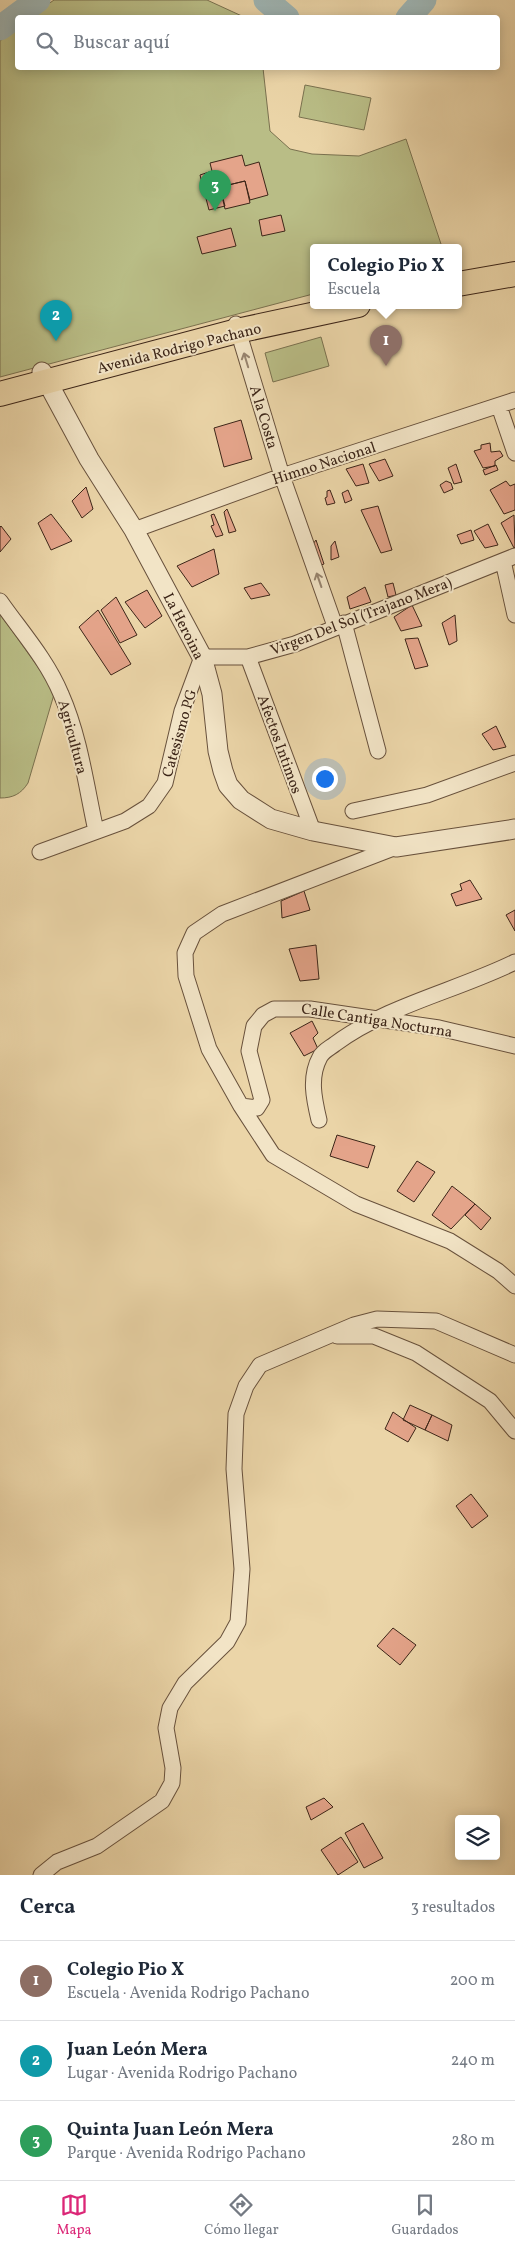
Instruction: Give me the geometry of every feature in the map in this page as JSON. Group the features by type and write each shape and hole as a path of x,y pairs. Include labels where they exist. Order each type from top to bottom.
{"main road":[{"path":"462,272 515,262"},
{"path":"462,283 515,274"},
{"name":"Avenida Rodrigo Pachano","path":"0,394 44,377 236,326 310,301"},
{"name":"Avenida Rodrigo Pachano","path":"236,326 335,309"},
{"name":"Avenida Rodrigo Pachano","path":"0,383 44,377"}],"street":[{"name":"A la Costa","path":"236,326 282,476 339,625 378,751"},
{"name":"La Heroina","path":"44,377 89,459 134,530 202,657 212,694 218,751 228,785 240,800 271,818 313,831 396,847 515,829"},
{"name":"Himno Nacional","path":"134,530 282,476 515,400"},
{"path":"499,406 515,453"},
{"path":"509,558 515,615"},
{"name":"Virgen Del Sol (Trajano Mera)","path":"202,657 248,657 296,644 339,625 509,558"},
{"name":"Agricultura","path":"0,601 45,663 61,693 73,726 96,831"},
{"name":"Catesismo PG","path":"40,852 125,821 149,806 165,783 182,711 202,657"},
{"name":"Afectos Intimos","path":"248,657 313,831"},
{"path":"353,811 426,795 515,763"},
{"path":"396,847 222,914 194,933 185,953 186,976 208,1049 241,1106 273,1154 356,1204 450,1241 498,1271 515,1286"},
{"path":"319,1120 313,1084 315,1068 321,1054 354,1030 374,1020 490,974 515,962"},
{"name":"Calle Cantiga Nocturna","path":"241,1106 257,1108 262,1100 249,1051 254,1026 263,1016 274,1009 310,1009 374,1020 439,1028 515,1046"},
{"path":"41,1875 57,1862 97,1846 162,1801 172,1783 173,1768 166,1728 170,1708 185,1683 227,1642 238,1622 242,1569 234,1469 236,1414 246,1386 260,1365 308,1344 377,1319 436,1321 515,1355"},
{"path":"334,1336 374,1336 416,1352 490,1401 515,1431"}],"green space":[{"path":"54,0 207,0 240,15 33,15"},
{"path":"15,29 15,70 263,70 270,131 290,149 312,154 359,156 406,139 441,244 310,244 310,295 0,377 0,41"},
{"path":"305,85 371,98 364,130 299,117"},
{"path":"321,337 329,366 273,382 265,353"},
{"path":"0,614 55,691 28,783 16,795 0,798"}],"building":[{"path":"242,155 245,166 259,162 268,195 250,200 245,181 220,187 225,206 209,210 200,175 212,171 210,163"},
{"path":"245,181 250,203 225,209 220,187"},
{"path":"281,215 285,231 262,236 259,220"},
{"path":"231,228 236,246 202,254 197,237"},
{"path":"241,420 252,459 224,467 214,428"},
{"path":"490,443 491,452 500,451 503,456 495,461 495,466 483,468 474,451 481,449 481,445"},
{"path":"385,459 393,476 379,481 369,464"},
{"path":"363,464 369,483 356,486 346,469"},
{"path":"456,464 462,482 454,484 448,468"},
{"path":"496,465 498,470 485,475 483,470"},
{"path":"446,481 451,483 453,489 444,493 440,485"},
{"path":"506,481 510,486 515,484 515,510 504,514 490,490"},
{"path":"86,487 93,509 82,518 72,501"},
{"path":"330,490 335,503 327,505 325,498 327,497 327,491"},
{"path":"348,490 352,500 345,503 342,493"},
{"path":"378,506 392,550 381,553 361,510"},
{"path":"227,509 236,531 229,533 224,512"},
{"path":"51,514 72,541 51,550 38,523"},
{"path":"214,514 223,535 216,537 211,526 214,525 211,515"},
{"path":"514,515 515,547 514,548 501,523"},
{"path":"488,524 498,545 485,548 474,531"},
{"path":"0,527 11,539 0,552"},
{"path":"471,530 474,540 461,544 457,535"},
{"path":"316,540 324,564 315,567 313,544"},
{"path":"335,541 339,557 331,560 331,546"},
{"path":"214,549 219,574 192,587 177,566"},
{"path":"261,583 270,595 251,599 244,588"},
{"path":"393,583 396,595 388,597 385,585"},
{"path":"365,587 371,602 350,609 347,597"},
{"path":"147,590 162,616 145,628 125,602"},
{"path":"116,597 137,635 120,643 101,610"},
{"path":"412,605 422,626 401,631 394,617"},
{"path":"98,610 131,664 111,675 79,627"},
{"path":"455,615 457,641 449,645 442,623"},
{"path":"418,638 428,666 415,669 405,639"},
{"path":"496,726 506,747 493,750 482,734"},
{"path":"470,880 482,899 456,906 451,894 462,890 460,884"},
{"path":"304,891 310,910 282,918 281,901"},
{"path":"515,910 515,931 506,915"},
{"path":"316,945 319,979 300,981 289,949"},
{"path":"312,1021 318,1033 313,1038 318,1049 304,1056 290,1033"},
{"path":"337,1135 375,1146 368,1168 330,1156"},
{"path":"417,1161 435,1172 414,1202 397,1191"},
{"path":"452,1186 475,1204 451,1229 432,1215"},
{"path":"475,1204 491,1218 481,1230 465,1215"},
{"path":"410,1405 432,1415 425,1430 403,1420"},
{"path":"393,1412 416,1428 408,1442 385,1429"},
{"path":"432,1415 452,1425 448,1441 425,1430"},
{"path":"471,1494 488,1516 472,1528 456,1506"},
{"path":"393,1628 416,1645 400,1665 377,1646"},
{"path":"324,1798 333,1807 311,1820 306,1807"},
{"path":"363,1823 383,1858 364,1868 345,1833"},
{"path":"341,1837 358,1862 338,1875 321,1850"}],"waterway":[{"path":"18,15 38,0"},
{"path":"266,0 284,15"},
{"path":"411,15 424,0"},
{"path":"0,28 15,17"}],"place":[{"name":"Quinta Juan León Mera","path":"215,211"},
{"name":"Juan León Mera","path":"56,341"},
{"name":"Colegio Pio X","path":"386,366"}]}
